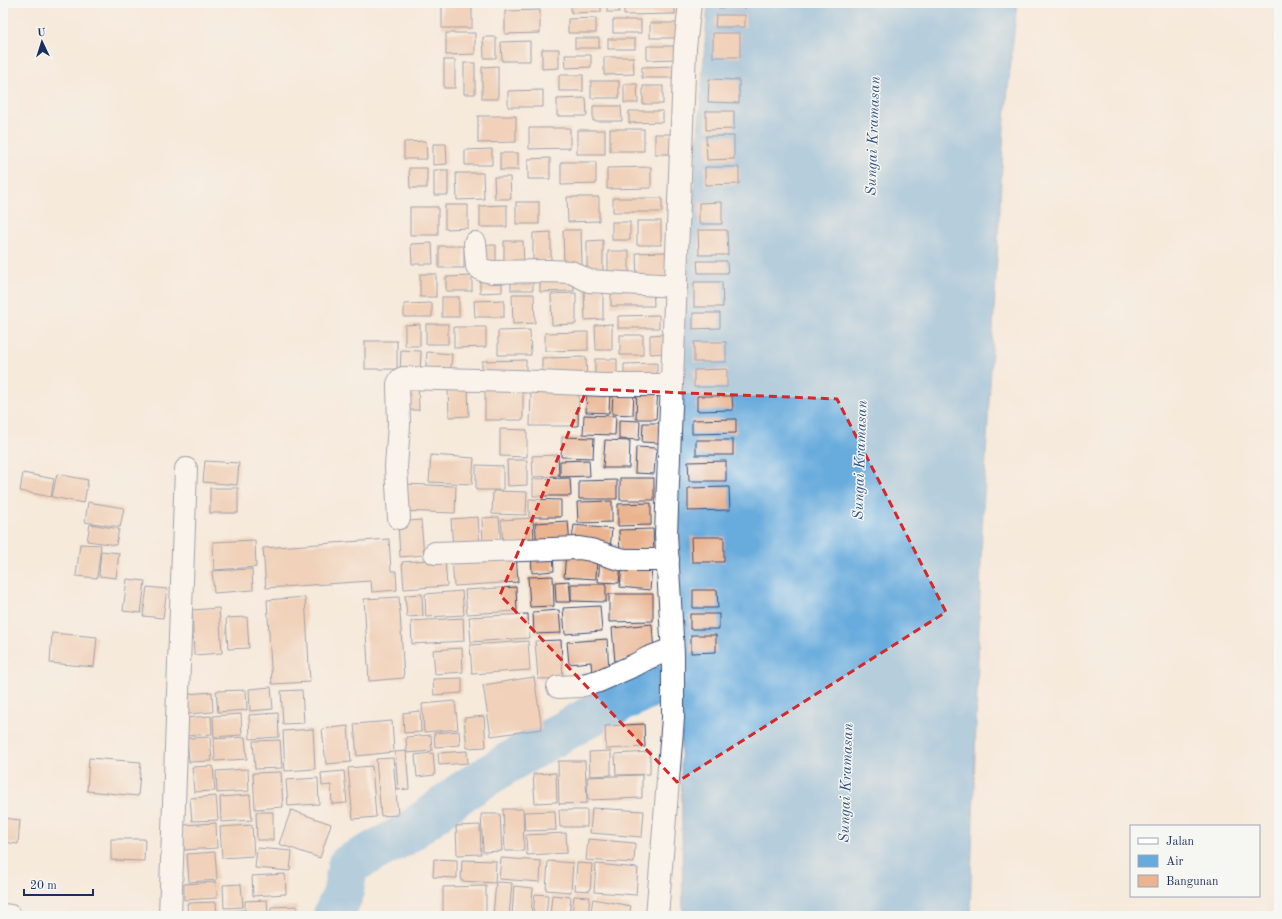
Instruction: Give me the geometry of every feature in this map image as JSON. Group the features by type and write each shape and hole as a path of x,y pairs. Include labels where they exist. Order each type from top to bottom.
{"street":[{"path":"657,916 673,718 672,652 666,534 685,48 690,3"},
{"path":"475,243 477,266 482,270 492,272 571,272 589,281 676,286"},
{"path":"399,518 396,467 399,425 398,384 403,378 603,385 672,385"},
{"path":"170,916 186,469"},
{"path":"435,554 579,548 625,560 668,560"},
{"path":"558,687 579,686 599,681 648,658 672,652"},
{"path":"3,915 10,916"}],"highlighted area":[{"path":"587,389 837,399 946,612 677,782 500,595"}],"water":[{"name":"Sungai Kramasan","path":"708,3 1017,3 1004,129 982,531 970,916 683,916 677,418"}],"building":[{"path":"532,3 550,3 550,4 532,5"},
{"path":"571,3 601,3 601,12 571,13"},
{"path":"607,3 619,3 619,12 607,12"},
{"path":"624,3 675,3 675,14 624,15"},
{"path":"719,3 746,3 746,8 719,8"},
{"path":"442,4 472,4 472,28 442,28"},
{"path":"540,10 540,33 505,34 505,11"},
{"path":"716,15 745,15 745,27 715,27"},
{"path":"596,18 596,33 568,33 568,19"},
{"path":"613,20 641,20 641,33 613,33"},
{"path":"650,23 677,23 677,38 650,38"},
{"path":"446,33 475,33 475,54 446,55"},
{"path":"713,33 740,33 740,57 713,57"},
{"path":"483,37 496,37 496,58 484,58"},
{"path":"575,38 599,38 599,48 575,48"},
{"path":"608,39 635,39 635,49 608,49"},
{"path":"530,41 530,61 502,61 501,42"},
{"path":"647,46 675,46 675,59 647,60"},
{"path":"542,49 559,49 559,68 542,69"},
{"path":"565,55 591,55 591,67 566,68"},
{"path":"604,57 633,57 634,74 604,75"},
{"path":"444,60 455,60 455,88 444,88"},
{"path":"464,63 475,63 475,94 464,94"},
{"path":"498,66 498,99 482,99 482,67"},
{"path":"674,66 674,78 642,78 642,67"},
{"path":"559,75 583,75 583,91 559,91"},
{"path":"709,79 739,80 739,103 708,102"},
{"path":"591,81 619,81 619,98 591,98"},
{"path":"624,84 637,84 638,103 624,103"},
{"path":"643,86 663,86 663,104 643,104"},
{"path":"543,90 543,107 508,107 508,91"},
{"path":"586,98 587,116 557,116 557,99"},
{"path":"593,106 621,106 622,121 593,121"},
{"path":"629,111 663,111 663,122 629,123"},
{"path":"706,111 734,111 734,129 706,130"},
{"path":"478,116 516,116 516,142 478,143"},
{"path":"529,128 570,128 570,148 529,149"},
{"path":"610,129 644,129 644,151 610,151"},
{"path":"577,130 605,130 605,154 577,154"},
{"path":"655,134 672,134 672,154 655,154"},
{"path":"706,136 734,136 734,159 707,160"},
{"path":"426,141 427,159 404,159 404,142"},
{"path":"433,144 446,144 447,164 433,165"},
{"path":"492,149 492,165 465,165 465,150"},
{"path":"500,153 518,153 518,170 500,170"},
{"path":"550,158 550,179 528,179 528,159"},
{"path":"561,162 596,162 596,184 561,185"},
{"path":"651,167 651,188 607,189 607,168"},
{"path":"705,167 739,167 739,184 705,185"},
{"path":"409,168 427,168 427,188 410,188"},
{"path":"434,170 448,170 448,195 434,195"},
{"path":"456,173 483,173 484,199 457,200"},
{"path":"494,177 510,177 511,199 495,199"},
{"path":"567,197 599,197 599,221 568,222"},
{"path":"613,198 662,198 662,212 613,212"},
{"path":"516,202 539,202 539,224 516,224"},
{"path":"722,202 722,224 699,224 699,203"},
{"path":"445,205 468,205 468,228 445,229"},
{"path":"507,205 507,227 480,227 480,206"},
{"path":"410,207 438,207 438,235 410,235"},
{"path":"637,221 661,221 661,245 637,245"},
{"path":"612,222 630,222 630,240 612,240"},
{"path":"563,230 581,230 582,265 564,265"},
{"path":"698,230 727,230 728,255 699,255"},
{"path":"551,232 551,260 533,260 533,233"},
{"path":"603,240 603,274 587,274 587,241"},
{"path":"504,241 523,241 524,266 504,267"},
{"path":"432,243 433,264 412,264 411,244"},
{"path":"484,245 496,245 496,267 484,268"},
{"path":"439,246 464,246 464,268 439,268"},
{"path":"608,251 629,251 629,275 608,275"},
{"path":"666,252 666,279 637,280 636,253"},
{"path":"697,261 727,261 728,273 698,273"},
{"path":"420,274 436,274 436,297 420,297"},
{"path":"480,275 502,275 502,292 480,293"},
{"path":"472,276 472,291 446,291 446,277"},
{"path":"511,276 533,276 533,290 511,290"},
{"path":"540,276 574,276 574,291 540,292"},
{"path":"694,282 722,282 723,307 694,307"},
{"path":"653,286 654,306 611,306 611,287"},
{"path":"584,288 603,288 603,319 585,320"},
{"path":"576,293 576,324 552,325 551,294"},
{"path":"512,294 534,294 535,323 513,324"},
{"path":"442,297 459,297 459,317 442,317"},
{"path":"504,300 504,317 475,317 474,301"},
{"path":"432,303 432,317 404,317 404,304"},
{"path":"693,313 720,313 720,328 693,329"},
{"path":"659,315 659,328 618,328 618,316"},
{"path":"420,324 420,346 405,346 405,325"},
{"path":"426,324 448,324 448,344 426,344"},
{"path":"612,324 612,350 596,350 595,325"},
{"path":"454,327 486,327 486,347 454,348"},
{"path":"530,330 531,355 498,355 498,331"},
{"path":"588,332 588,350 545,351 545,333"},
{"path":"666,334 667,353 650,354 650,335"},
{"path":"620,335 643,335 643,355 620,355"},
{"path":"365,341 397,341 397,369 365,369"},
{"path":"694,342 726,342 726,362 694,362"},
{"path":"401,350 421,351 420,375 400,374"},
{"path":"427,352 452,354 450,379 425,377"},
{"path":"586,357 587,381 542,381 542,358"},
{"path":"595,359 617,359 617,384 595,384"},
{"path":"526,360 526,376 482,377 482,361"},
{"path":"657,363 657,382 624,382 624,364"},
{"path":"727,369 727,387 694,387 694,370"},
{"path":"418,381 419,410 404,410 403,382"},
{"path":"485,386 523,386 523,420 485,420"},
{"path":"448,388 468,388 469,416 449,417"},
{"path":"531,388 579,389 578,426 530,426"},
{"path":"587,388 610,389 609,413 586,412"},
{"path":"637,389 658,390 656,419 636,419"},
{"path":"613,390 634,390 633,415 612,414"},
{"path":"697,396 732,396 733,410 697,411"},
{"path":"584,415 616,416 615,435 583,434"},
{"path":"736,419 736,433 692,434 692,420"},
{"path":"619,420 640,421 639,440 619,439"},
{"path":"643,423 660,423 659,443 642,442"},
{"path":"500,429 527,430 527,457 500,456"},
{"path":"562,437 594,438 593,458 561,457"},
{"path":"605,440 630,441 629,468 603,468"},
{"path":"696,440 733,440 733,455 696,455"},
{"path":"636,447 656,448 654,474 635,473"},
{"path":"431,455 474,458 472,484 429,482"},
{"path":"558,455 559,476 533,477 532,456"},
{"path":"507,460 527,460 527,485 508,486"},
{"path":"589,460 590,476 560,477 560,461"},
{"path":"205,461 239,463 237,485 203,482"},
{"path":"726,461 726,481 689,481 688,462"},
{"path":"476,465 503,466 503,490 476,490"},
{"path":"23,473 54,479 51,497 20,491"},
{"path":"57,474 88,480 84,503 52,497"},
{"path":"570,478 571,496 533,496 533,479"},
{"path":"620,478 654,478 654,500 620,500"},
{"path":"617,480 617,499 579,499 579,481"},
{"path":"402,484 456,486 455,513 400,511"},
{"path":"729,487 730,510 688,511 688,488"},
{"path":"210,488 238,488 238,513 210,513"},
{"path":"493,491 527,492 526,515 492,514"},
{"path":"529,499 561,500 561,517 529,517"},
{"path":"612,501 612,522 578,523 577,502"},
{"path":"88,502 124,508 120,527 85,522"},
{"path":"651,503 651,525 618,526 618,504"},
{"path":"478,517 480,547 453,549 451,519"},
{"path":"499,517 501,545 483,546 482,518"},
{"path":"533,518 534,542 503,544 501,520"},
{"path":"421,520 424,555 400,557 398,522"},
{"path":"568,521 570,545 537,547 535,523"},
{"path":"90,524 119,529 116,545 87,541"},
{"path":"574,525 612,529 610,549 571,545"},
{"path":"653,529 654,555 620,556 619,530"},
{"path":"691,537 724,537 724,562 692,562"},
{"path":"389,539 391,571 396,571 397,590 372,592 371,581 266,588 263,548"},
{"path":"255,540 256,567 214,570 213,542"},
{"path":"80,544 101,545 97,578 76,576"},
{"path":"101,551 119,553 116,578 99,576"},
{"path":"553,551 554,571 532,573 531,552"},
{"path":"566,553 597,555 596,579 564,577"},
{"path":"516,554 518,582 454,586 452,558"},
{"path":"445,559 447,586 404,589 402,562"},
{"path":"600,561 621,563 619,583 598,582"},
{"path":"622,566 652,568 650,590 620,587"},
{"path":"252,569 253,590 214,593 212,571"},
{"path":"553,576 554,606 530,607 528,577"},
{"path":"127,579 145,581 141,613 123,611"},
{"path":"569,581 571,602 556,602 555,582"},
{"path":"571,584 606,584 606,602 571,601"},
{"path":"147,587 167,589 163,618 143,616"},
{"path":"516,587 517,611 467,614 465,590"},
{"path":"693,590 717,590 718,608 693,608"},
{"path":"462,591 464,615 426,617 425,594"},
{"path":"422,594 423,616 407,617 405,595"},
{"path":"609,594 653,594 653,621 609,622"},
{"path":"305,597 310,682 272,684 267,600"},
{"path":"399,597 404,678 369,681 364,599"},
{"path":"600,606 602,631 565,634 563,608"},
{"path":"219,608 222,653 194,655 192,610"},
{"path":"559,610 561,633 534,634 533,612"},
{"path":"528,614 529,638 471,642 469,617"},
{"path":"690,614 719,614 719,629 690,629"},
{"path":"247,617 249,648 228,649 226,618"},
{"path":"463,618 464,641 412,644 411,621"},
{"path":"652,624 654,653 615,662 612,628"},
{"path":"52,633 97,637 94,667 50,663"},
{"path":"691,635 716,635 716,652 691,653"},
{"path":"607,639 609,671 592,673 591,662 569,664 567,642"},
{"path":"561,640 563,678 538,679 535,641"},
{"path":"528,641 530,670 472,674 470,645"},
{"path":"462,648 463,672 435,674 433,650"},
{"path":"534,677 542,729 491,736 483,685"},
{"path":"462,678 462,693 434,695 433,679"},
{"path":"271,687 273,709 250,711 249,689"},
{"path":"246,690 247,710 218,712 216,691"},
{"path":"302,690 304,723 283,724 281,691"},
{"path":"212,692 213,712 188,714 187,694"},
{"path":"455,701 458,729 424,732 422,704"},
{"path":"420,711 421,732 404,733 403,713"},
{"path":"278,713 279,737 250,739 249,715"},
{"path":"241,714 242,735 214,737 213,716"},
{"path":"211,716 212,734 184,736 183,718"},
{"path":"484,716 486,747 467,748 464,718"},
{"path":"392,721 394,752 357,756 354,724"},
{"path":"644,724 645,747 606,749 605,726"},
{"path":"348,726 351,762 326,764 322,729"},
{"path":"313,729 315,769 285,771 283,731"},
{"path":"459,731 460,745 435,747 434,733"},
{"path":"431,735 432,751 407,753 406,737"},
{"path":"210,737 212,761 189,762 187,738"},
{"path":"245,737 247,759 215,761 214,739"},
{"path":"280,740 282,768 255,769 253,741"},
{"path":"406,751 409,789 398,790 395,752"},
{"path":"467,751 468,763 439,765 438,753"},
{"path":"611,751 611,775 590,776 589,752"},
{"path":"650,752 650,774 616,775 615,754"},
{"path":"433,753 435,775 417,777 415,755"},
{"path":"89,758 141,762 138,796 87,791"},
{"path":"393,758 398,815 381,816 376,759"},
{"path":"558,761 585,761 587,803 559,804"},
{"path":"213,766 215,791 194,792 192,767"},
{"path":"372,766 376,817 353,819 348,768"},
{"path":"248,769 249,791 217,793 216,771"},
{"path":"344,771 347,803 332,804 331,785 322,786 321,773"},
{"path":"281,772 283,807 255,809 253,773"},
{"path":"556,773 557,802 535,803 533,774"},
{"path":"642,775 642,798 588,800 587,777"},
{"path":"318,778 319,804 288,806 286,780"},
{"path":"250,795 252,820 221,822 220,797"},
{"path":"216,796 218,820 192,821 190,798"},
{"path":"592,808 644,811 642,837 590,833"},
{"path":"503,809 523,809 524,851 505,851"},
{"path":"291,810 331,824 320,858 279,844"},
{"path":"559,810 587,810 587,827 560,827"},
{"path":"555,811 556,830 525,831 524,812"},
{"path":"256,812 273,812 273,840 257,840"},
{"path":"481,814 500,814 502,851 483,852"},
{"path":"3,818 20,820 18,844 3,842"},
{"path":"216,823 217,848 184,850 183,825"},
{"path":"252,825 254,856 222,858 220,827"},
{"path":"480,825 481,854 457,855 456,826"},
{"path":"566,833 567,853 527,855 526,835"},
{"path":"111,839 145,839 144,861 111,860"},
{"path":"588,839 635,843 634,863 586,860"},
{"path":"257,848 292,851 290,871 255,868"},
{"path":"215,852 217,880 189,882 187,854"},
{"path":"501,858 541,861 540,882 499,879"},
{"path":"434,859 457,860 457,878 433,877"},
{"path":"462,860 496,861 495,883 461,881"},
{"path":"548,861 573,863 571,892 546,890"},
{"path":"577,863 592,864 590,891 575,890"},
{"path":"596,864 638,868 636,895 594,892"},
{"path":"285,874 286,894 253,896 252,876"},
{"path":"216,882 217,898 184,900 184,884"},
{"path":"496,882 512,883 509,916 493,915"},
{"path":"241,884 243,907 224,908 223,885"},
{"path":"486,886 486,914 443,914 443,887"},
{"path":"514,886 533,888 531,916 512,916"},
{"path":"535,894 548,895 546,916 533,916"},
{"path":"552,895 571,897 569,916 550,916"},
{"path":"574,896 590,897 588,916 572,916"},
{"path":"593,899 631,906 629,916 590,916"},
{"path":"267,900 268,916 245,916 245,901"},
{"path":"216,902 217,916 188,916 187,903"},
{"path":"297,906 297,916 271,916 271,907"},
{"path":"244,910 244,916 222,916 222,912"}],"waterway":[{"path":"333,916 343,894 348,865 405,835 462,792 511,761 591,716 653,686 718,681"}]}
